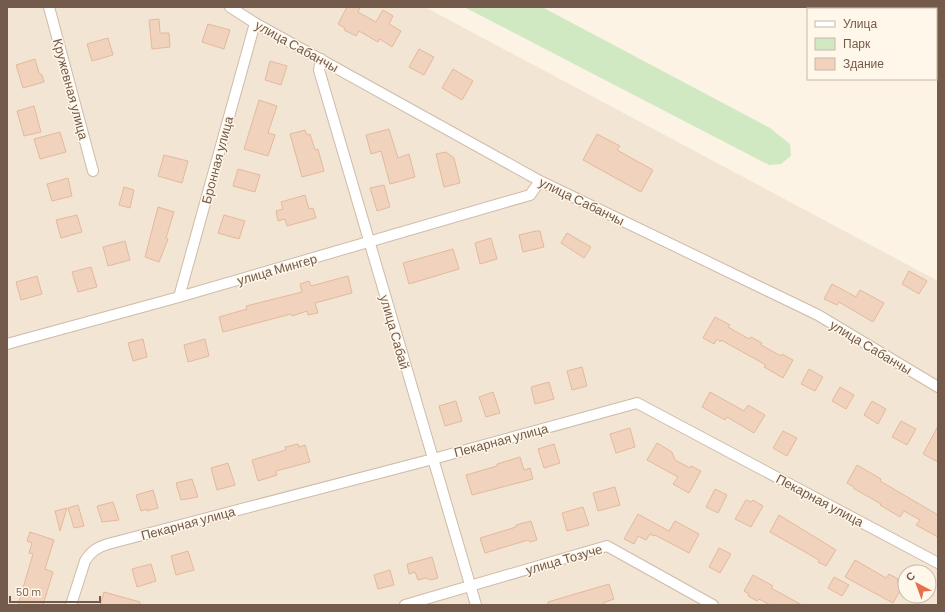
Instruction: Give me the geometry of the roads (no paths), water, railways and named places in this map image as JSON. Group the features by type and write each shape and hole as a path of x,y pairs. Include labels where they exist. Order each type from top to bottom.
{"street":[{"name":"Кружевная улица","path":"49,7 94,171"},
{"name":"улица Сабанчы","path":"230,7 255,23 540,181 818,315 938,387"},
{"name":"Бронная улица","path":"179,297 255,23"},
{"name":"улица Сабай","path":"321,59 319,70 476,605"},
{"name":"улица Мингер","path":"7,344 179,297 530,195 540,181"},
{"name":"Пекарная улица","path":"71,605 85,561 97,548 108,544 433,459 637,403 938,563"},
{"name":"улица Тозуче","path":"405,605 607,546 713,605"}]}
